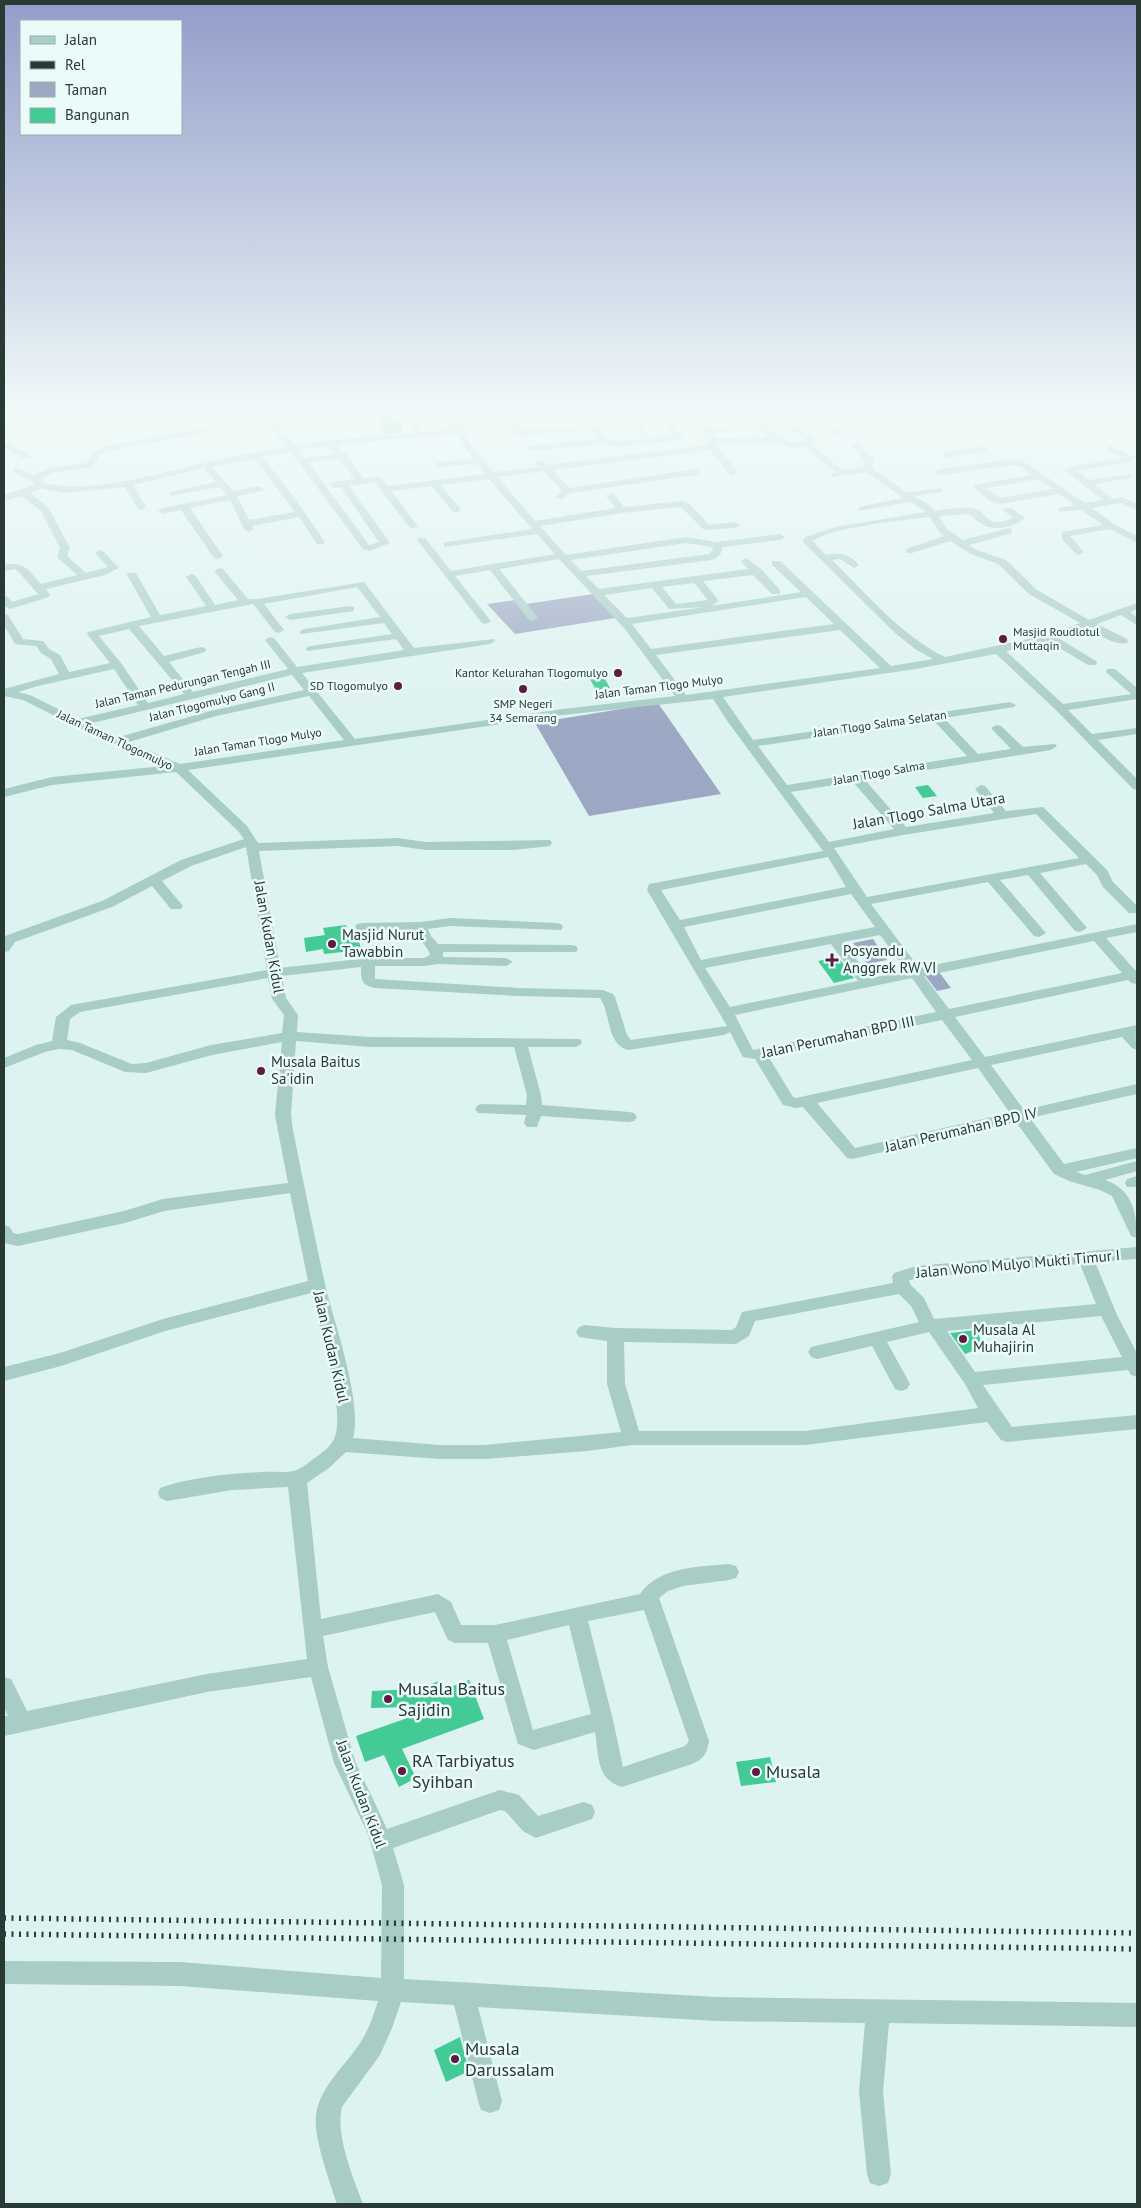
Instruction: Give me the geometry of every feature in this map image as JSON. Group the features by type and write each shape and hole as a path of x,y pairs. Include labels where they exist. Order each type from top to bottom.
{"street":[{"path":"48,518 64,548 62,557 84,576"},
{"path":"192,518 218,556"},
{"path":"243,518 247,527 284,518"},
{"path":"304,518 320,542"},
{"path":"345,518 366,547 370,548 384,542 367,518"},
{"path":"407,518 413,526"},
{"path":"528,518 623,622 683,699"},
{"path":"447,545 584,518"},
{"path":"698,518 707,528 735,525"},
{"path":"889,518 810,536 808,542 894,629 928,654 945,661"},
{"path":"934,518 951,537 961,544 974,552 1002,562 1033,592 1123,641"},
{"path":"980,518 993,525 1020,518"},
{"path":"1099,518 1137,540"},
{"path":"1079,552 1065,537 1065,534 1111,526"},
{"path":"961,544 1009,531"},
{"path":"909,551 951,537"},
{"path":"422,540 438,564 449,574 486,621"},
{"path":"449,574 686,540 716,545 778,540"},
{"path":"737,542 757,571 776,592"},
{"path":"578,574 705,558 716,554 718,550 716,545"},
{"path":"40,588 102,573 114,568 100,553"},
{"path":"824,558 836,555 844,556 854,565"},
{"path":"776,563 888,669"},
{"path":"4,568 19,567 45,595 6,605"},
{"path":"492,567 533,618"},
{"path":"219,571 245,602"},
{"path":"596,593 757,571"},
{"path":"352,573 411,652"},
{"path":"132,575 157,619"},
{"path":"191,577 212,608"},
{"path":"655,585 673,607 714,601 696,579"},
{"path":"144,706 117,665 92,634 212,608 360,584"},
{"path":"326,590 334,627"},
{"path":"623,622 809,594"},
{"path":"294,596 304,615"},
{"path":"257,602 279,630"},
{"name":"Jalan Taman Tlogo Mulyo","path":"179,768 572,711 716,695 945,661 1050,637 1137,606"},
{"path":"290,617 330,608 350,609"},
{"path":"1121,611 1137,622"},
{"path":"4,617 19,642 39,643 45,651 55,656 65,676"},
{"path":"305,632 387,619"},
{"path":"775,621 787,634"},
{"path":"132,625 150,648 214,714"},
{"path":"648,653 843,626"},
{"path":"711,630 722,643"},
{"path":"312,650 398,636"},
{"path":"1050,637 1092,663"},
{"path":"270,640 351,742"},
{"name":"Jalan Taman Pedurungan Tengah III","path":"77,724 144,706 295,671 411,652 490,642"},
{"path":"162,660 201,650"},
{"path":"998,650 1060,708 1137,786"},
{"path":"5,693 35,683 117,665"},
{"path":"1110,671 1137,694"},
{"name":"Jalan Tlogomulyo Gang II","path":"118,741 214,714 312,692"},
{"name":"Jalan Taman Tlogomulyo","path":"5,693 26,697 77,724 179,768"},
{"path":"1060,708 1137,694"},
{"path":"716,695 732,720 785,789 883,930 1060,1170 1081,1181 1113,1189 1118,1193 1136,1229"},
{"name":"Jalan Tlogo Salma Selatan","path":"750,744 1010,706"},
{"path":"935,716 974,757"},
{"path":"997,728 1019,750"},
{"path":"1090,738 1137,731"},
{"name":"Jalan Tlogo Salma","path":"785,789 1050,746"},
{"name":"Jalan Taman Tlogomulyo","path":"4,793 52,781 179,768"},
{"name":"Jalan Kudan Kidul","path":"179,768 233,818 252,844 279,999 291,1015 283,1115 317,1285 344,1395 346,1426 342,1444"},
{"path":"856,777 904,831"},
{"path":"982,790 1002,815"},
{"name":"Jalan Tlogo Salma Utara","path":"828,850 904,831 1038,810 1087,860"},
{"path":"4,962 5,942 107,904 186,863 252,844 398,842 411,845 506,846 546,843"},
{"path":"828,850 654,887 726,1012 1137,928"},
{"path":"863,902 1087,860 1102,873 1108,884 1134,910"},
{"path":"1031,870 1080,928"},
{"path":"991,878 1038,933"},
{"path":"154,880 176,906"},
{"path":"676,925 854,888"},
{"path":"362,927 393,920 421,926 450,922 556,927"},
{"path":"421,926 424,938 437,957 444,987"},
{"path":"697,963 883,930"},
{"path":"1098,936 1135,976"},
{"path":"834,939 867,983"},
{"path":"59,1044 63,1017 76,1008 275,972 368,962 571,949"},
{"path":"437,957 506,962"},
{"path":"368,962 368,981 370,983 518,992 600,994 608,997 620,1036 630,1045 724,1030"},
{"name":"Jalan Perumahan BPD III","path":"726,1012 748,1054 759,1054 1135,976"},
{"path":"759,1054 788,1101 793,1103 807,1102 1131,1030 1137,1045"},
{"path":"4,1062 41,1048 59,1044 74,1046 130,1069 146,1068 210,1050 289,1036 370,1042 520,1044 575,1042"},
{"path":"520,1044 534,1095 533,1117"},
{"name":"Jalan Perumahan BPD IV","path":"807,1102 852,1154 1137,1089"},
{"path":"483,1108 533,1117 629,1117"},
{"path":"1060,1170 1137,1153"},
{"path":"1081,1181 1137,1166"},
{"path":"4,1231 7,1238 18,1240 125,1217 163,1205 296,1187"},
{"name":"Jalan Wono Mulyo Mukti Timur I","path":"614,1335 736,1337 743,1331 748,1317 901,1282 916,1272 1137,1253"},
{"path":"972,1379 1136,1367 1107,1309 1085,1257"},
{"path":"901,1282 918,1302 932,1326 972,1379 991,1414 1007,1435 1137,1422"},
{"path":"4,1374 62,1359 163,1325 317,1285"},
{"path":"818,1352 932,1326 1107,1309"},
{"path":"586,1332 614,1335 616,1384 632,1438"},
{"path":"876,1338 901,1384"},
{"path":"167,1494 225,1482 261,1478 297,1479 315,1469 342,1444 440,1452 485,1452 587,1444 632,1438 805,1438 991,1414"},
{"name":"Jalan Kudan Kidul","path":"297,1479 312,1630 318,1667 345,1763 380,1842 393,1885 392,1990 389,2006 381,2027 361,2062 339,2087 332,2099 328,2117 336,2157 350,2204"},
{"path":"646,1602 651,1592 661,1584 672,1580 729,1572"},
{"path":"312,1630 438,1603 444,1608 455,1634 495,1634 576,1614 646,1602 652,1605 655,1610 699,1741 697,1749 692,1754 622,1777 612,1771 603,1720 576,1614"},
{"path":"495,1634 525,1737 534,1740 603,1720"},
{"path":"4,1686 13,1724 207,1683 318,1667"},
{"path":"380,1842 500,1800 511,1800 527,1820 536,1827 584,1812"},
{"path":"4,1973 180,1974 392,1990 716,2009 1137,2015"},
{"path":"463,1994 490,2101"},
{"path":"879,2010 875,2035 871,2092 879,2174"}],"green space":[{"path":"593,594 615,618 515,634 487,604 515,600 519,605"},
{"path":"658,703 721,794 589,816 535,723"},
{"path":"873,939 887,960 867,964 853,943"},
{"path":"939,972 951,988 937,991 924,974"}],"building":[{"path":"601,672 610,688 596,690 587,674"},
{"path":"928,785 937,796 923,798 915,787"},
{"name":"Masjid Nurut Tawabbin","path":"346,925 347,932 357,932 361,950 324,954 323,949 306,952 304,938 325,935 323,928"},
{"path":"838,957 854,978 834,983 818,961"},
{"name":"Musala Al Muhajirin","path":"977,1330 983,1347 965,1354 950,1333"},
{"path":"469,1680 484,1719 402,1749 416,1778 399,1787 384,1755 365,1762 356,1736 442,1706 371,1708 372,1691 416,1689 439,1681 442,1690"},
{"name":"Musala","path":"770,1757 776,1782 741,1786 736,1762"},
{"name":"Musala Darussalam","path":"460,2037 469,2071 446,2082 434,2050"}],"railway":[{"path":"4,1918 1137,1933"},
{"path":"4,1934 1137,1949"}],"place":[{"name":"Masjid Roudlotul Muttaqin","path":"1003,639"},
{"name":"Kantor Kelurahan Tlogomulyo","path":"618,673"},
{"name":"SD Tlogomulyo","path":"398,686"},
{"name":"SMP Negeri 34 Semarang","path":"523,689"},
{"name":"Masjid Nurut Tawabbin","path":"332,944"},
{"name":"Posyandu Anggrek RW VI","path":"832,960"},
{"name":"Musala Baitus Sa'idin","path":"261,1071"},
{"name":"Musala Al Muhajirin","path":"963,1339"},
{"name":"Musala Baitus Sajidin","path":"388,1699"},
{"name":"RA Tarbiyatus Syihban","path":"402,1771"},
{"name":"Musala","path":"756,1772"},
{"name":"Musala Darussalam","path":"455,2059"}]}
